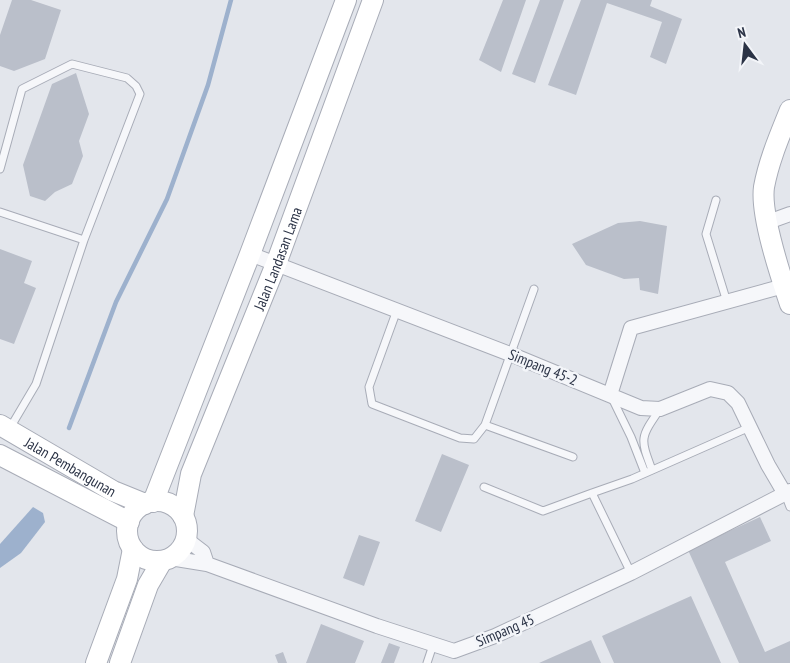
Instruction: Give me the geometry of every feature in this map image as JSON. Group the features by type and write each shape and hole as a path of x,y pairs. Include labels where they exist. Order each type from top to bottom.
{"main road":[{"name":"Jalan Landasan Lama","path":"149,503 250,254 346,0"},
{"path":"328,47 344,35 358,0"},
{"name":"Jalan Landasan Lama","path":"183,516 191,474 276,264 373,0"},
{"path":"787,295 768,222 764,189 773,153 790,110"},
{"path":"198,385 217,371 254,274 276,264"},
{"name":"Jalan Pembangunan","path":"4,428 114,491 149,503"},
{"name":"Jalan Pembangunan","path":"0,455 129,522"},
{"path":"96,663 127,579 133,549 127,532 129,522 138,508 149,503 170,504 183,516 187,531 186,539 178,553 166,559 146,559 133,549"},
{"path":"120,663 148,585 166,559"}],"street":[{"path":"768,222 790,214"},
{"name":"Simpang 45-2","path":"250,254 510,354 641,408 660,409 710,389 720,389 734,398 788,497"},
{"path":"610,395 631,328 727,302 787,295"},
{"name":"Simpang 45","path":"166,559 207,564 454,651 495,636 788,497"},
{"path":"186,539 203,552 207,564"}],"lane":[{"path":"0,169 22,89 72,64 127,78 136,86 140,94 84,240 36,384 4,428"},
{"path":"716,200 706,234 727,302"},
{"path":"0,212 84,240"},
{"path":"397,310 369,387 372,404 460,438 474,439 485,425 534,288"},
{"path":"610,395 631,437 645,473"},
{"path":"652,470 642,444 645,431 660,409"},
{"path":"485,425 573,457"},
{"path":"484,487 542,511 645,473 750,427"},
{"path":"592,493 631,573"},
{"path":"427,663 433,645"}],"water":[{"path":"33,507 43,513 45,522 21,553 0,568 0,544"}],"building":[{"path":"12,0 31,0 61,10 45,59 14,71 0,66 0,35"},
{"path":"503,0 526,0 501,72 479,60"},
{"path":"540,0 564,0 535,83 512,74"},
{"path":"581,0 652,0 650,6 682,19 666,64 650,57 662,22 607,3 576,95 548,85"},
{"path":"76,73 89,114 79,141 83,156 72,184 55,192 45,201 30,196 23,165 52,84"},
{"path":"640,221 667,226 658,294 640,290 639,278 624,279 586,265 572,244 618,223"},
{"path":"0,249 32,261 24,283 36,288 14,344 0,339"},
{"path":"442,454 469,465 441,532 415,521"},
{"path":"760,517 771,541 725,562 765,652 790,641 790,663 739,663 688,550"},
{"path":"359,535 380,542 364,586 343,578"},
{"path":"691,596 721,663 614,663 602,636"},
{"path":"321,624 364,641 355,663 306,663"},
{"path":"591,640 601,663 539,663"},
{"path":"389,643 400,647 394,663 381,663"},
{"path":"283,652 287,663 278,663 275,655"}],"waterway":[{"path":"69,428 116,302 167,199 208,85 231,0"}]}
